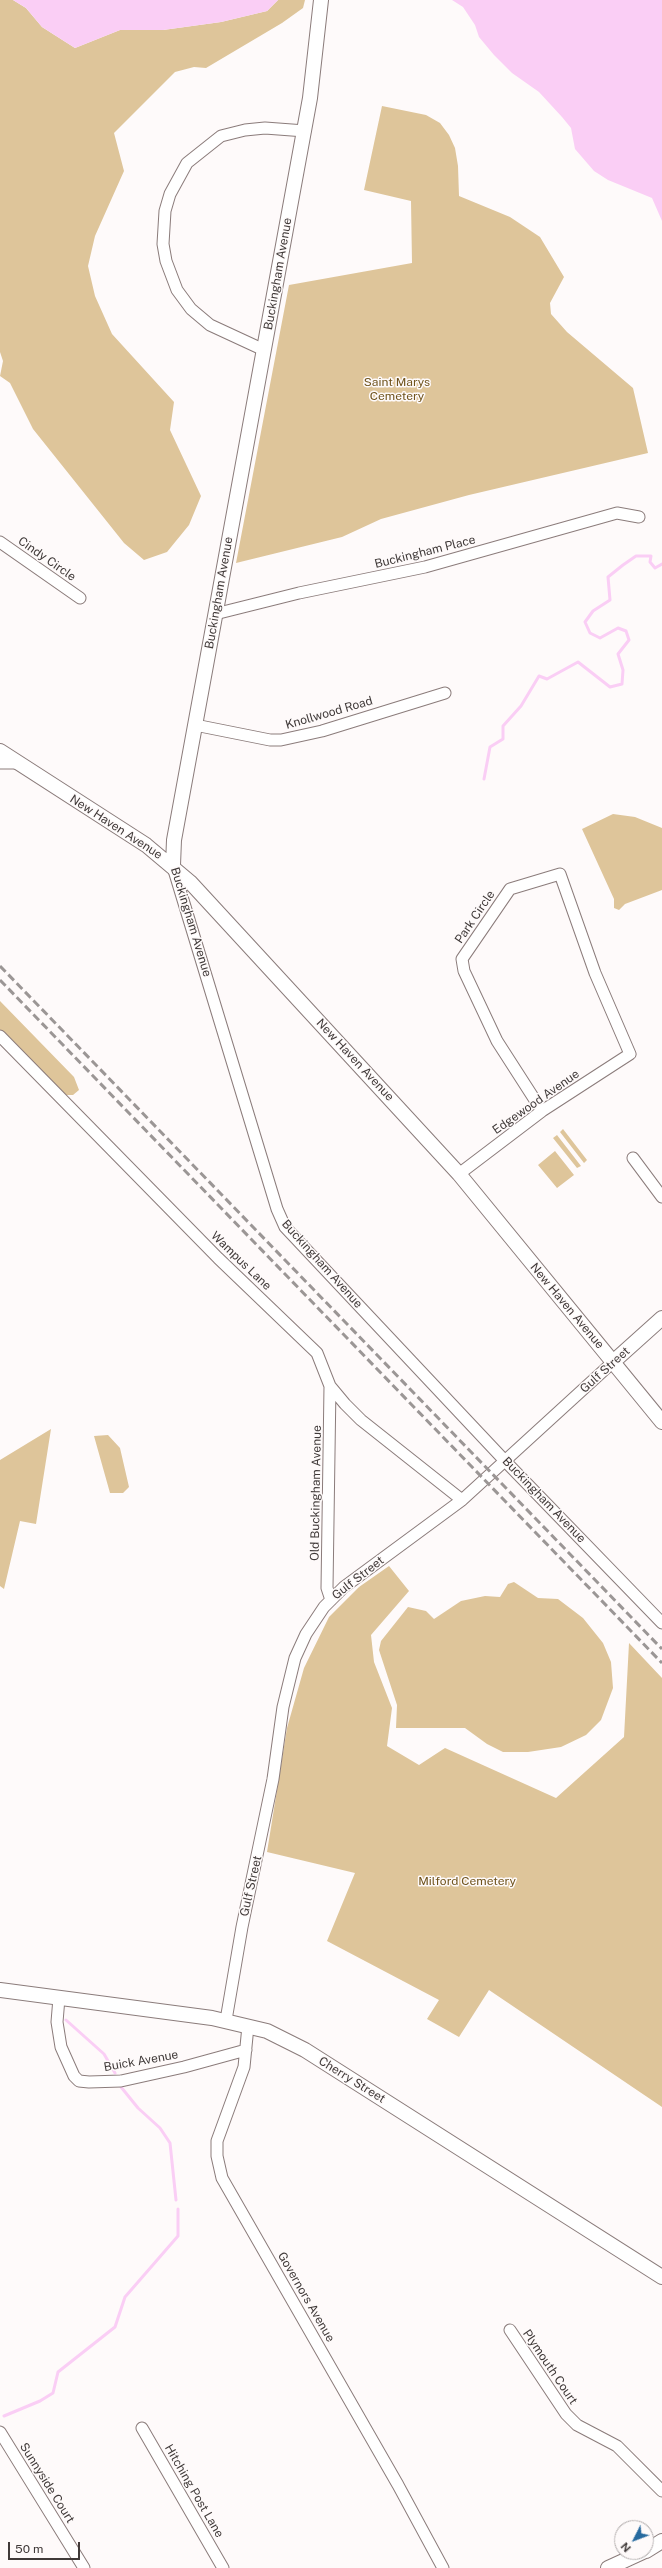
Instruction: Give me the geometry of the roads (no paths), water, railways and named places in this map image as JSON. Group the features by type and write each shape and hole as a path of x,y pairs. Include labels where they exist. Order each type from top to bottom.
{"main road":[{"name":"Buckingham Avenue","path":"173,865 172,851 305,131 316,64 321,0"},
{"name":"New Haven Avenue","path":"0,751 146,845 173,865 459,1174 662,1422"},
{"name":"Gulf Street","path":"613,1362 662,1318"},
{"name":"Cherry Street","path":"0,1990 226,2020 267,2031 305,2050 662,2277"},
{"path":"608,2568 626,2560"}],"street":[{"path":"264,350 210,325 191,308 177,290 166,260 163,239 165,211 178,176 188,163 210,143 221,136 245,130 266,128 305,131"},
{"name":"Buckingham Place","path":"215,614 299,593 425,567 617,513 639,517"},
{"name":"Cindy Circle","path":"0,542 80,598"},
{"name":"Knollwood Road","path":"195,725 265,739 281,740 322,731 445,693"},
{"path":"0,763 18,763"},
{"name":"Buckingham Avenue","path":"173,865 281,1220 290,1233 506,1462 662,1623"},
{"name":"Park Circle","path":"542,1111 497,1041 464,971 462,959 510,889 560,874 595,973 630,1054"},
{"name":"Wampus Lane","path":"0,1036 218,1258 317,1353 330,1386 361,1420 462,1500"},
{"name":"Edgewood Avenue","path":"459,1174 542,1111 630,1054"},
{"path":"633,1158 662,1197"},
{"name":"Gulf Street","path":"226,2020 242,1926 273,1779 283,1707 295,1658 306,1634 331,1600 462,1500 506,1462 613,1362"},
{"name":"Old Buckingham Avenue","path":"330,1386 327,1588 331,1600"},
{"name":"Buick Avenue","path":"58,1998 57,2022 61,2047 71,2071 79,2081 121,2081 184,2067 246,2050"},
{"name":"Governors Avenue","path":"248,2026 244,2067 217,2141 217,2156 222,2178 398,2485 443,2568"},
{"name":"Plymouth Court","path":"510,2330 566,2414 587,2431 617,2446 662,2491"},
{"name":"Hitching Post Lane","path":"142,2428 223,2568"},
{"name":"Sunnyside Court","path":"0,2432 84,2568"}],"waterway":[{"path":"484,779 490,747 503,739 503,726 521,706 539,676 547,679 578,662 610,687 622,684 623,670 618,654 629,640 626,631 618,628 600,638 590,633 585,622 593,611 610,600 608,577 623,565 636,556 651,556 650,562 655,568 662,564"},
{"path":"66,2020 104,2054 115,2073"},
{"path":"121,2087 138,2108 160,2128 170,2143 176,2200"},
{"path":"4,2416 40,2401 53,2393 58,2372 115,2327 125,2297 178,2236 178,2209"}],"railway":[{"path":"0,966 662,1649"},
{"path":"0,980 662,1663"}],"park label":[{"name":"Saint Marys Cemetery","path":"397,389"},
{"name":"Milford Cemetery","path":"467,1881"}]}
